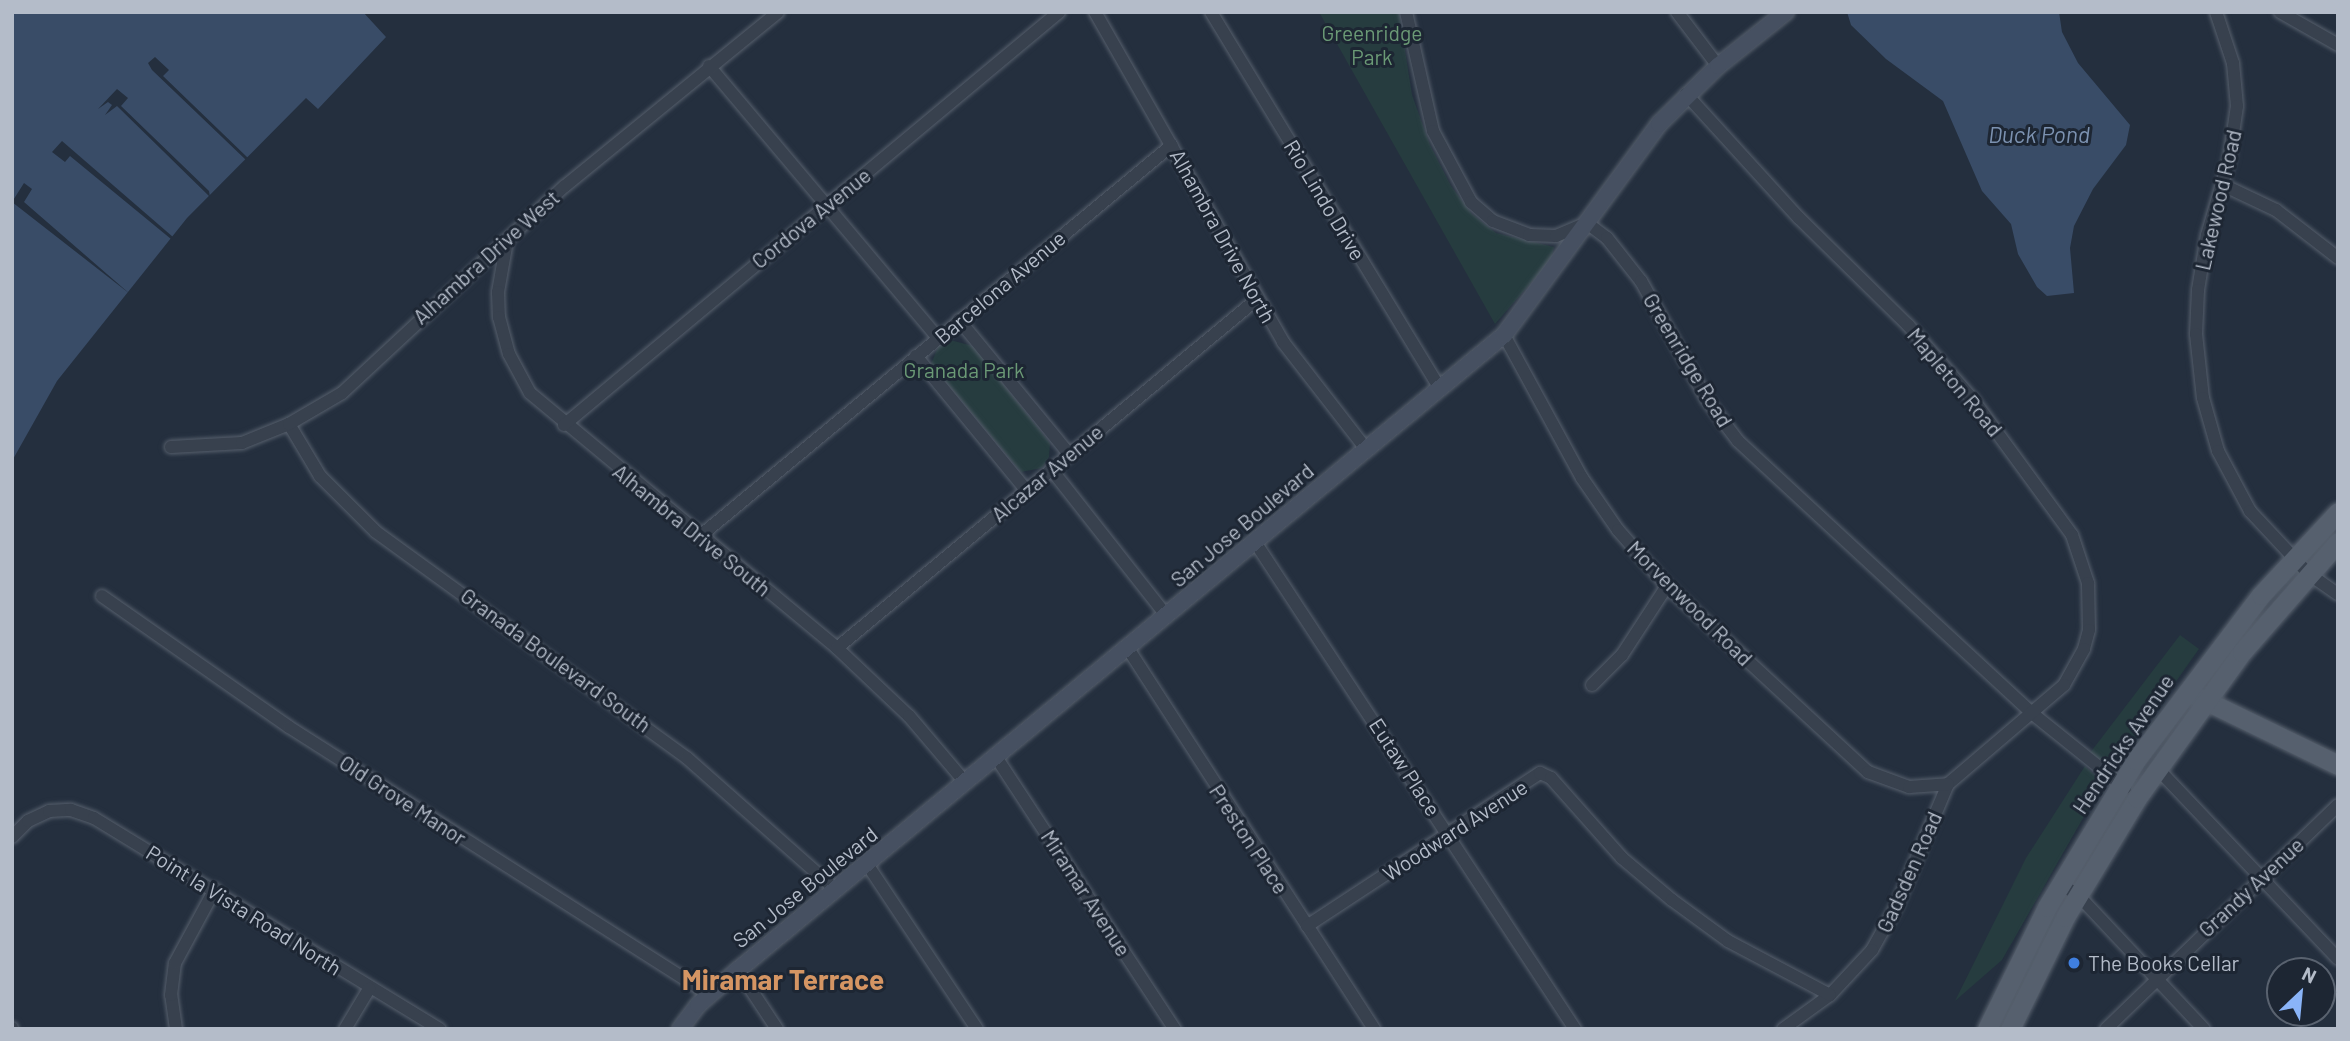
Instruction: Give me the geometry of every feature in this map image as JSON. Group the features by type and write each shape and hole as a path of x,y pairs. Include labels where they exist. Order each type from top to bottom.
{"main road":[{"name":"Hendricks Avenue","path":"1987,1029 2060,884 2120,784 2184,694 2294,559 2338,512"},
{"name":"Hendricks Avenue","path":"2010,1029 2078,895 2157,768 2204,702 2338,542"},
{"path":"2157,768 2157,746 2184,694 2338,765"}],"street":[{"name":"Alhambra Drive West","path":"171,447 232,446 289,424 342,393 506,240 709,66 778,12"},
{"name":"Cordova Avenue","path":"565,425 1059,12"},
{"name":"Alhambra Drive North","path":"1096,12 1257,299 1305,376 1366,449"},
{"name":"Rio Lindo Drive","path":"1211,12 1440,388"},
{"path":"1406,12 1433,131 1471,202 1493,221 1529,235 1556,236 1587,223"},
{"path":"1677,12 1718,66"},
{"name":"San Jose Boulevard","path":"680,1029 709,995 738,970 1504,335 1659,124 1686,94 1786,12"},
{"name":"Lakewood Road","path":"2216,12 2236,82 2236,116 2223,185 2207,235 2198,290 2196,334 2203,398 2229,476 2250,511 2309,574 2338,594"},
{"path":"2280,12 2338,45"},
{"path":"709,66 938,338"},
{"name":"Mapleton Road","path":"1686,94 1773,191 1908,325 1982,411 2072,535 2088,583 2089,630 2070,676 2033,714"},
{"name":"Barcelona Avenue","path":"699,537 1172,145"},
{"path":"2223,185 2276,210 2338,258"},
{"name":"Greenridge Road","path":"1587,223 1607,237 1636,274 1707,400 1738,441 2033,714 2137,798"},
{"name":"Alhambra Drive South","path":"506,240 498,292 506,345 530,393 699,537 836,648 909,716 965,782"},
{"name":"Alcazar Avenue","path":"836,648 1257,299"},
{"path":"959,320 1069,454"},
{"name":"Morvenwood Road","path":"1504,335 1582,478 1618,530 1667,586 1868,772 1909,787 1948,784"},
{"path":"916,356 1026,490"},
{"name":"Granada Boulevard South","path":"289,424 320,476 376,532 687,758 835,889"},
{"path":"1051,469 1166,615"},
{"name":"Eutaw Place","path":"1255,542 1575,1029"},
{"path":"1591,685 1622,655 1667,586"},
{"name":"Old Grove Manor","path":"102,596 289,727 709,995"},
{"name":"Preston Place","path":"1126,647 1374,1029"},
{"name":"Gadsden Road","path":"1783,1029 1830,995 1872,950 1897,905 1948,784 2033,714"},
{"name":"Miramar Avenue","path":"996,757 1175,1029"},
{"path":"2157,768 2338,959"},
{"name":"Woodward Avenue","path":"1307,926 1540,774 1552,778 1622,858 1672,900 1728,941 1830,995"},
{"name":"Grandy Avenue","path":"2105,1029 2156,977 2338,805"},
{"name":"Point la Vista Road North","path":"12,837 43,813 71,810 87,815 215,889 369,989 440,1029"},
{"path":"867,864 977,1029"},
{"path":"2060,884 2078,895 2204,1029"},
{"path":"176,1029 171,995 175,963 215,889"},
{"path":"738,970 776,1029"},
{"path":"345,1029 369,989"}],"green space":[{"name":"Greenridge Park","path":"1319,12 1399,12 1412,95 1430,145 1451,186 1472,214 1496,233 1554,247 1551,260 1495,324"},
{"name":"Granada Park","path":"950,340 973,346 1050,443 1049,457 1042,468 1021,472 931,364 938,347"},
{"path":"2180,635 2199,649 2116,766 2100,761 2090,753"},
{"path":"2085,766 2103,783 2002,960 1955,1001 2026,858"}],"water":[{"path":"12,12 363,12 386,37 318,109 306,98 187,218 57,381 12,461"},
{"name":"Duck Pond","path":"1847,12 2059,12 2062,32 2078,63 2130,125 2126,145 2093,189 2074,226 2070,248 2074,293 2047,296 2037,287 2018,254 2011,224 1982,191 1943,101 1886,59 1851,25"}],"pier":[{"path":"155,57 169,70 163,76 248,158 246,160 152,70 148,63"},
{"path":"117,89 128,98 121,106 209,191 210,197 117,106 105,115 112,105 108,102 98,109"},
{"path":"62,141 173,237 171,239 70,156 65,162 52,152"},
{"path":"24,183 32,189 24,202 130,294 12,202"}],"place":[{"name":"The Books Cellar","path":"2074,963"}],"district":[{"name":"Miramar Terrace","path":"783,979"}]}
